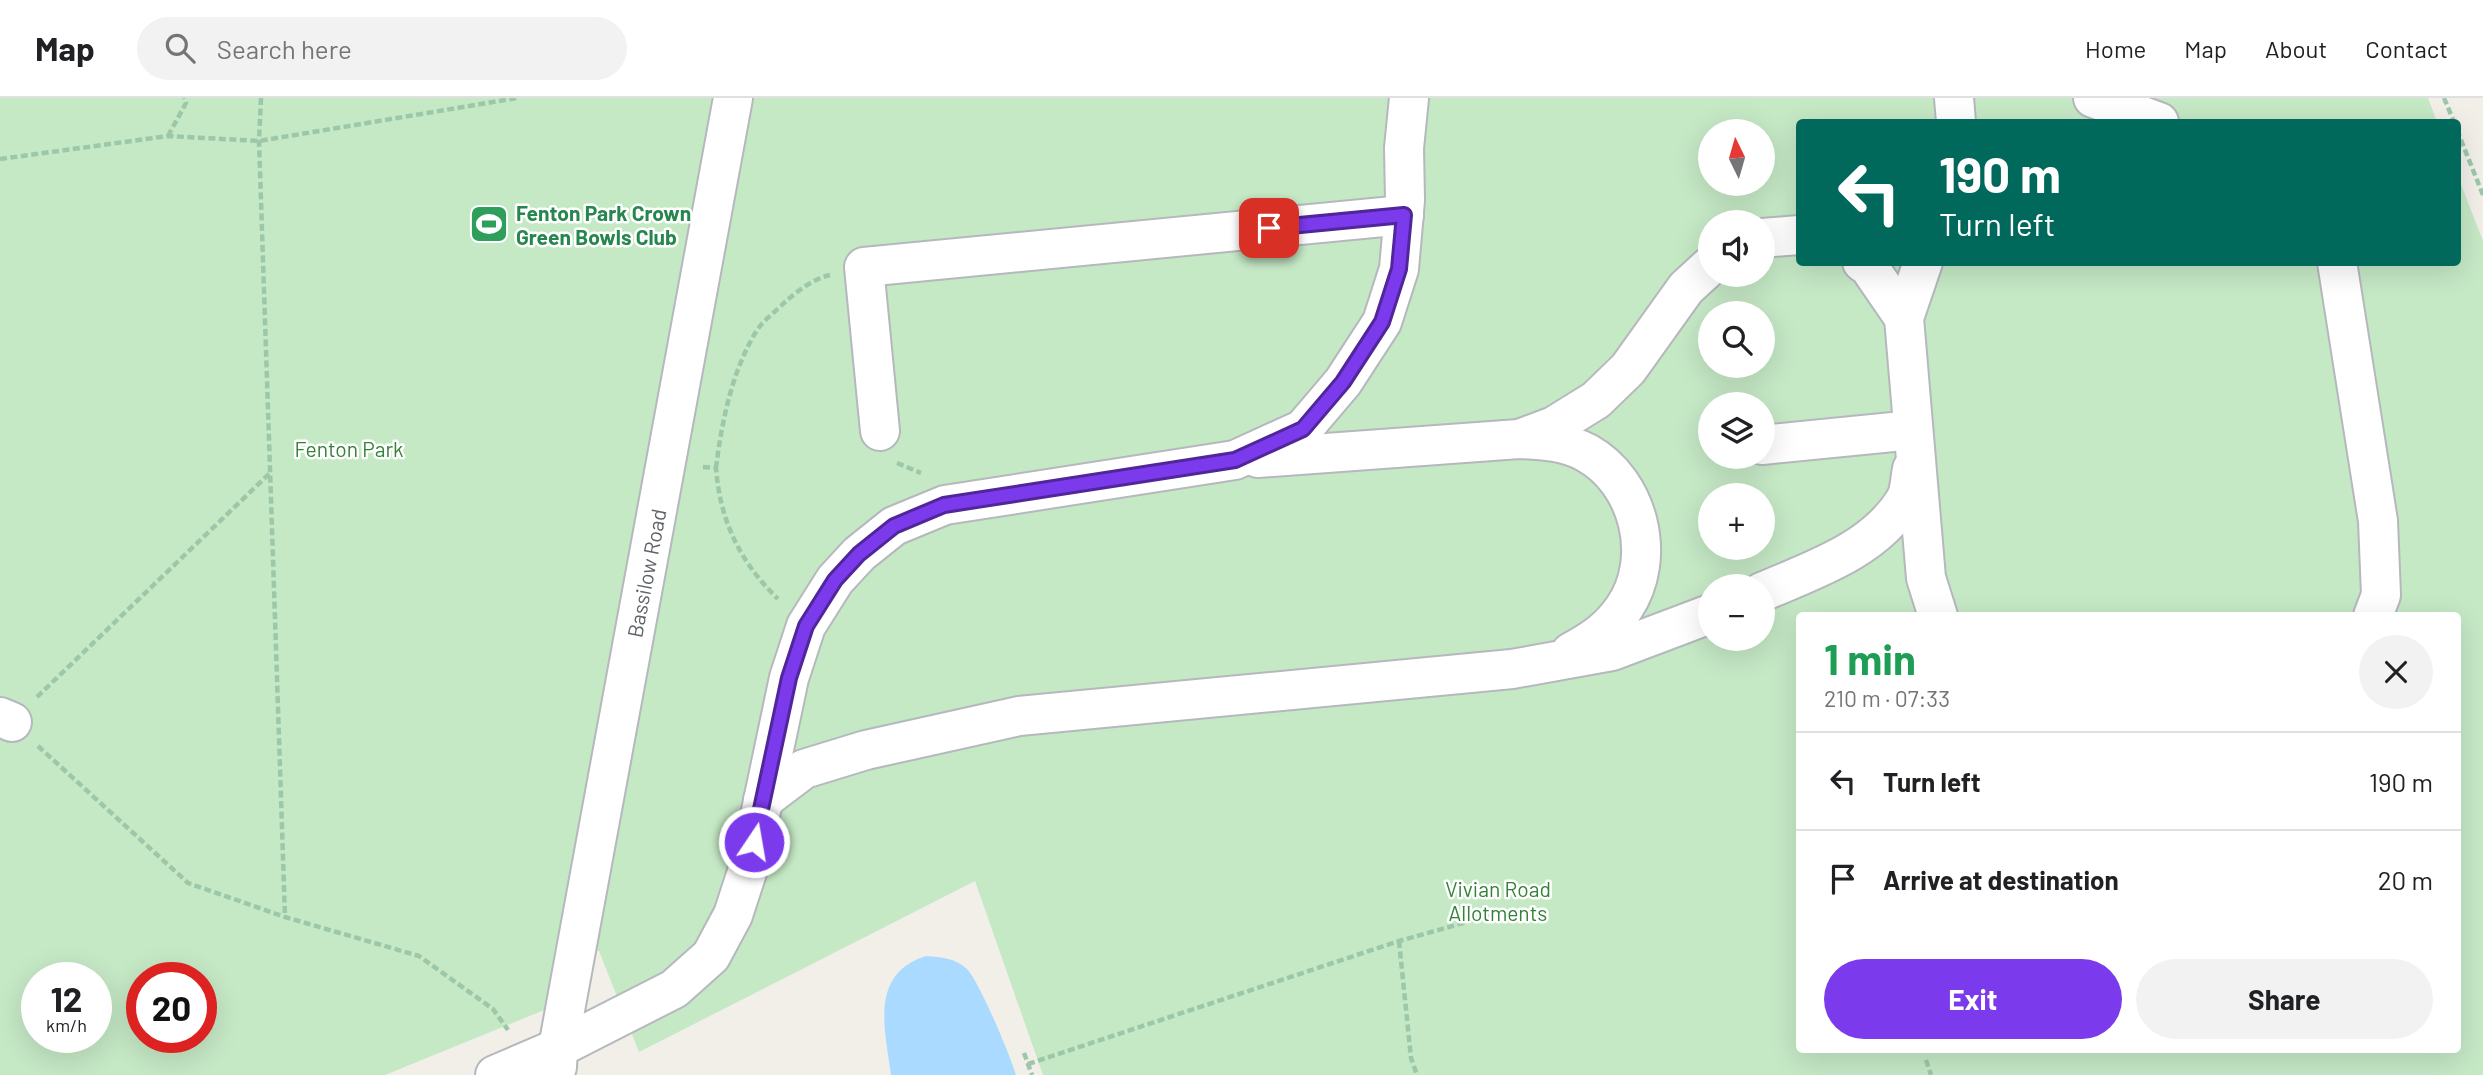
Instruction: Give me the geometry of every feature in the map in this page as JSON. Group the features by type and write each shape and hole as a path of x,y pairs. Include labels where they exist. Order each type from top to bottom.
{"street":[{"name":"Bassilow Road","path":"548,1061 667,463 733,98"},
{"path":"1235,460 1303,429 1343,382 1382,322 1399,269 1409,98"},
{"path":"1954,98 1956,119"},
{"path":"2093,98 2151,119"},
{"path":"880,431 864,267 1404,215"},
{"path":"1775,237 1796,235"},
{"path":"1868,266 1904,318"},
{"path":"1922,266 1904,318 1926,578 1937,612"},
{"path":"2338,266 2378,521 2381,595 2375,612"},
{"path":"1519,439 1554,426 1596,400 1628,369 1686,288 1698,277"},
{"path":"495,1075 548,1061 674,989 711,956 733,915 750,863 789,678 806,626 835,580 859,554 894,526 944,505 1235,460 1519,439 1554,441 1587,453 1614,475 1633,505 1642,539 1639,575 1625,607 1602,634 1572,652 1540,665"},
{"path":"1775,445 1914,440"},
{"path":"1775,587 1833,562 1882,529 1907,498 1914,440"},
{"path":"763,800 804,769 866,750 1019,716 1540,665 1612,651 1698,619"}],"path":[{"path":"168,136 186,103 184,98"},
{"path":"261,98 259,141 285,917"},
{"path":"0,159 168,136 259,141 517,98"},
{"path":"2444,98 2453,119"},
{"path":"2461,140 2483,195"},
{"path":"806,626 757,578 730,534 718,494 716,468 722,422 737,372 758,328 795,293 822,277 864,267"},
{"path":"880,431 883,454 930,481 944,505"},
{"path":"667,463 716,468"},
{"path":"270,473 6,720 188,883 285,917 419,956 493,1009 548,1061"},
{"path":"1028,1065 1399,942 1506,911"},
{"path":"1399,942 1410,1058 1417,1075"},
{"path":"1024,1053 1032,1075"},
{"path":"1926,1060 1931,1075"}],"green space":[{"path":"0,98 2428,98 2436,119 1796,119 1796,266 2461,266 2461,184 2483,241 2483,1075 1043,1075 975,881 639,1052 599,951 560,947 564,1002 385,1075 0,1075"}],"water":[{"path":"926,956 953,960 967,969 987,1003 1016,1075 891,1075 884,1022 888,989 908,964"}],"place":[{"name":"Fenton Park Crown Green Bowls Club","path":"489,224"}],"route":[{"path":"754,842 789,678 806,626 835,580 859,554 894,526 944,505 1235,460 1303,429 1343,382 1382,322 1399,269 1404,215 1269,228"}],"park label":[{"name":"Fenton Park","path":"349,448"},
{"name":"Vivian Road Allotments","path":"1498,900"}]}
